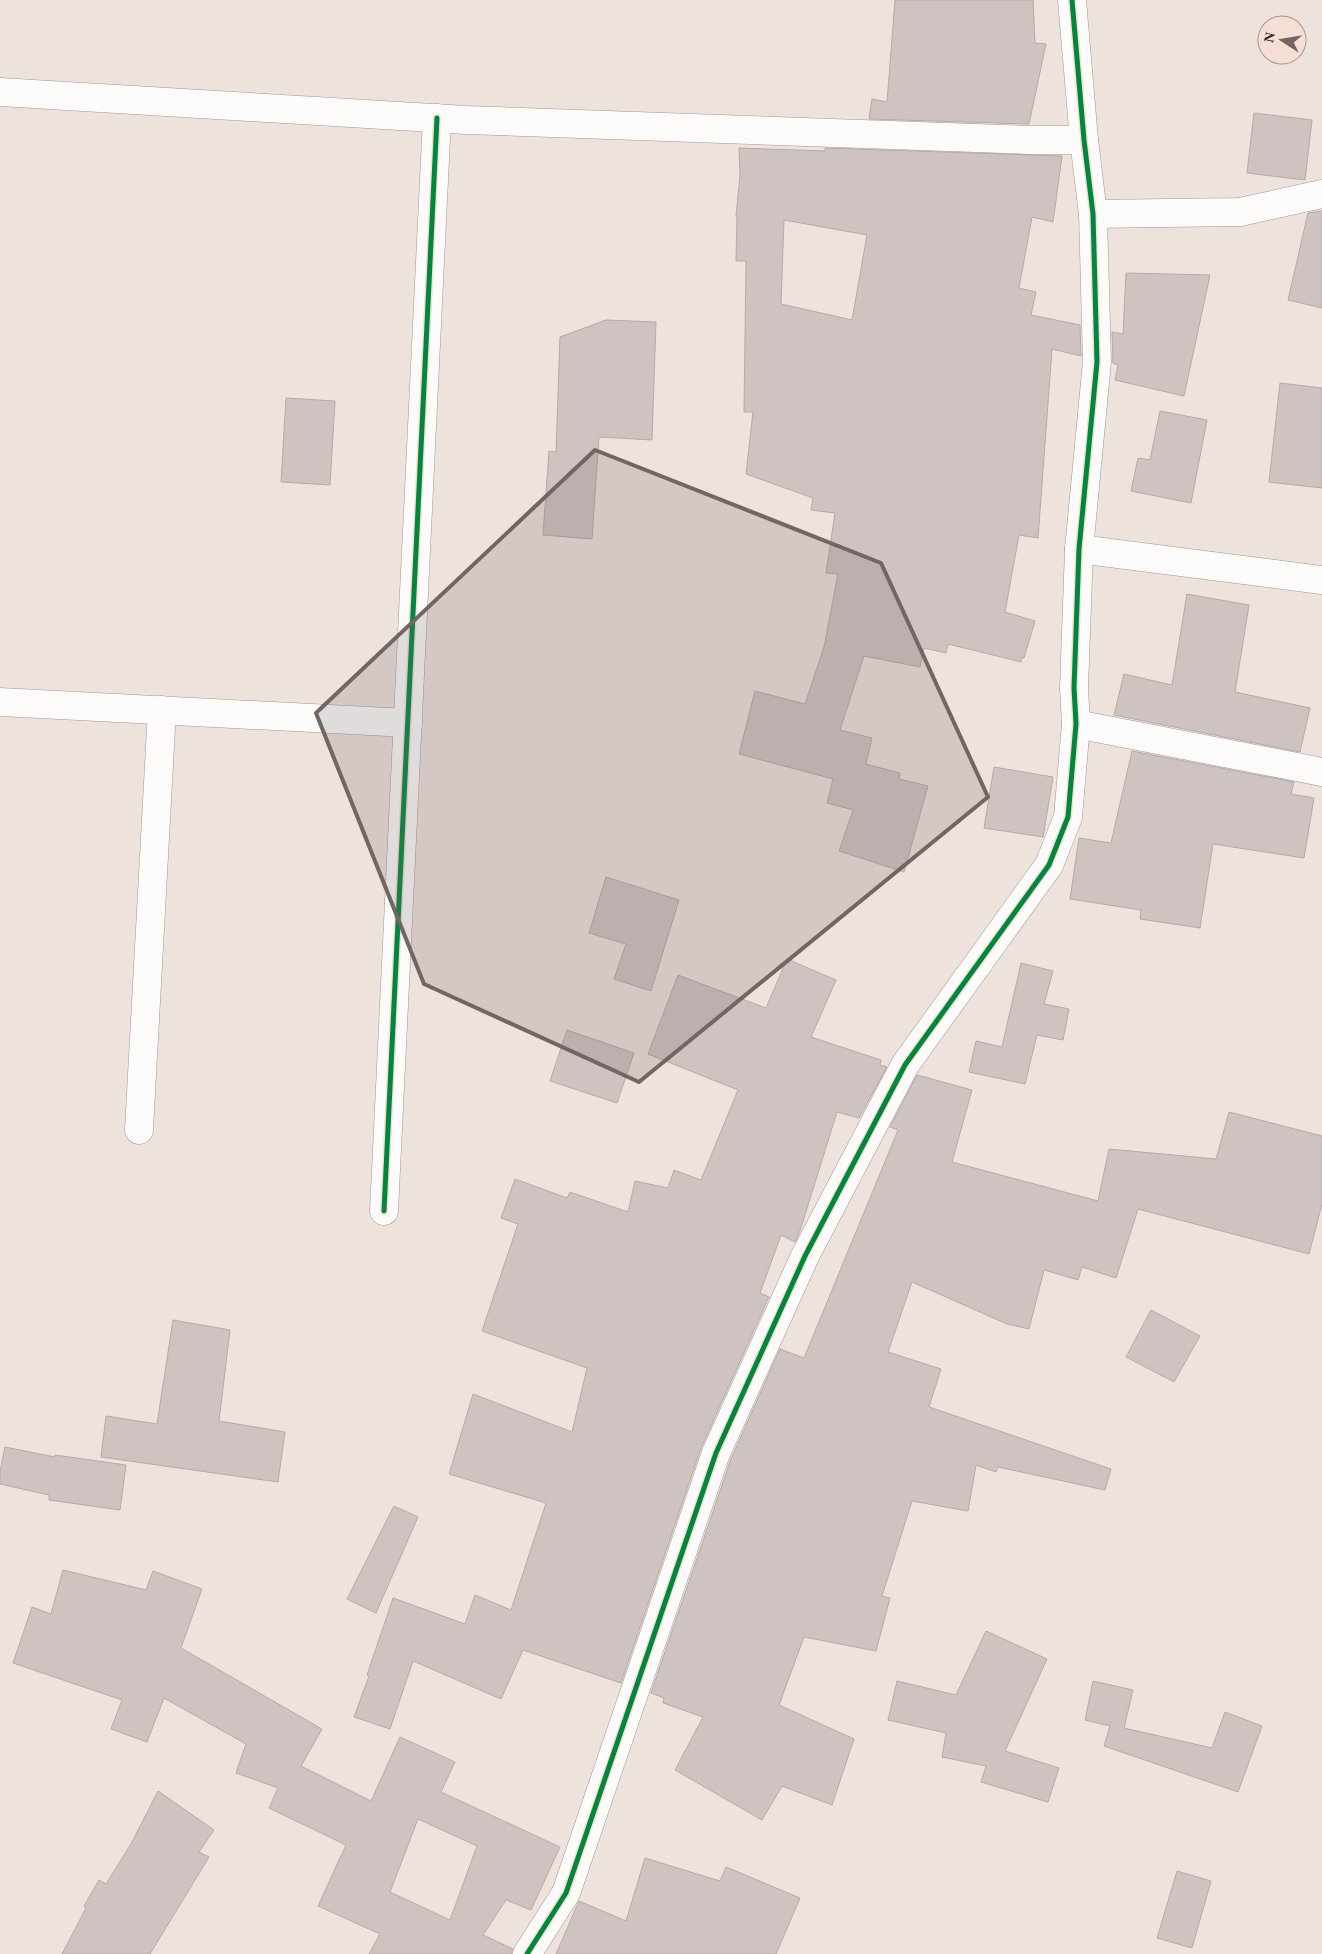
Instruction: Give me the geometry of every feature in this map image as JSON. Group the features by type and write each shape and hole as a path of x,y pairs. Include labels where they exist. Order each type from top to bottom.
{"street":[{"path":"527,1954 566,1893 716,1453 805,1256 904,1064 1049,865 1068,817 1076,724 1074,688 1079,549 1097,362 1093,214 1084,140 1072,0"},
{"path":"0,92 438,118 1084,140"},
{"path":"384,1211 438,118"},
{"path":"1093,214 1240,212 1322,194"},
{"path":"1079,549 1322,580"},
{"path":"0,702 408,723"},
{"path":"139,1130 162,710"},
{"path":"1076,724 1322,772"}],"highlighted area":[{"path":"595,450 881,563 988,797 639,1082 424,984 316,713"}],"building":[{"path":"895,0 1033,0 1035,43 1046,44 1029,124 869,119 872,99 887,102"},
{"path":"1254,113 1312,120 1305,180 1247,173"},
{"path":"739,148 825,151 825,148 1062,156 1053,222 1032,217 1019,288 1036,292 1031,315 1080,325 1081,356 1052,349 1038,538 1019,535 1005,612 1035,621 1024,658 1022,657 1021,662 948,644 946,653 924,648 920,667 864,656 840,730 872,738 866,764 900,773 899,779 928,786 904,872 839,851 853,810 827,803 833,779 739,754 755,691 805,704 824,647 838,574 826,573 835,513 811,510 813,498 746,474 753,412 744,412 746,261 736,261 736,216 740,175","holes":["784,220 867,235 852,320 781,304"]},
{"path":"1322,211 1322,308 1288,300 1308,213"},
{"path":"1126,273 1210,275 1184,396 1115,380 1118,365 1113,363 1112,332 1123,334"},
{"path":"606,320 656,322 652,440 599,437 592,539 543,535 549,451 556,452 560,337"},
{"path":"1280,383 1322,388 1322,488 1269,482"},
{"path":"286,398 335,401 330,485 281,482"},
{"path":"1160,411 1207,420 1191,503 1131,491 1138,458 1150,460"},
{"path":"1187,594 1249,605 1235,692 1310,708 1300,752 1114,715 1124,674 1172,685"},
{"path":"1132,751 1294,782 1291,794 1314,798 1304,858 1213,844 1200,928 1140,919 1141,910 1070,899 1079,838 1111,843"},
{"path":"994,767 1053,777 1043,837 984,828"},
{"path":"606,877 679,900 651,991 614,979 626,944 589,933"},
{"path":"787,959 836,980 811,1037 881,1060 880,1065 887,1067 859,1118 837,1112 795,1242 781,1235 760,1293 769,1297 701,1448 621,1683 523,1650 501,1699 413,1661 390,1729 354,1717 393,1598 465,1624 475,1595 511,1610 546,1503 449,1474 473,1394 572,1432 587,1368 482,1331 518,1224 501,1218 515,1179 567,1198 570,1192 628,1212 635,1181 668,1188 674,1170 701,1180 738,1090 648,1054 678,975 766,1008"},
{"path":"1021,963 1053,971 1044,1004 1069,1009 1063,1040 1037,1035 1025,1084 969,1072 976,1041 1002,1047"},
{"path":"567,1030 634,1053 617,1103 550,1081"},
{"path":"917,1075 972,1090 952,1162 1098,1201 1109,1149 1216,1159 1229,1112 1322,1136 1322,1204 1309,1254 1138,1209 1116,1278 1082,1267 1078,1280 1044,1270 1029,1329 1007,1324 912,1282 888,1352 941,1369 929,1407 1111,1469 1105,1490 998,1467 996,1472 976,1465 968,1511 912,1501 882,1596 890,1598 876,1651 804,1637 779,1705 854,1739 832,1805 782,1786 762,1820 675,1770 703,1717 663,1703 664,1698 651,1693 731,1459 780,1349 804,1358 898,1130 890,1127"},
{"path":"1151,1310 1200,1336 1174,1382 1126,1357"},
{"path":"173,1320 230,1330 219,1421 285,1432 278,1482 101,1457 106,1416 157,1424"},
{"path":"5,1447 55,1457 55,1455 126,1465 120,1510 49,1500 49,1495 0,1484 0,1472"},
{"path":"394,1506 418,1517 376,1613 347,1599"},
{"path":"63,1570 146,1590 153,1571 202,1589 181,1648 322,1729 301,1766 371,1801 400,1737 455,1762 441,1792 560,1847 531,1910 506,1900 483,1935 513,1949 511,1954 369,1954 380,1934 318,1906 346,1845 269,1808 278,1788 236,1773 246,1744 164,1698 147,1742 111,1729 122,1700 13,1663 32,1607 51,1614","holes":["418,1819 477,1846 450,1920 390,1892"]},
{"path":"986,1631 1047,1659 1005,1751 1059,1768 1048,1802 981,1782 986,1766 942,1757 946,1733 888,1720 897,1681 956,1695"},
{"path":"1093,1681 1133,1690 1124,1728 1212,1748 1225,1712 1262,1726 1238,1792 1104,1746 1110,1726 1085,1720"},
{"path":"158,1791 214,1830 199,1852 209,1857 150,1954 62,1954 86,1908 84,1906 99,1880 106,1884 131,1844"},
{"path":"645,1858 720,1881 726,1867 800,1898 776,1954 556,1954 579,1901 626,1921"},
{"path":"1177,1871 1211,1881 1192,1948 1157,1938"}],"cycle path":[{"path":"527,1954 566,1893 716,1453 805,1256 905,1065 1049,865 1068,817 1076,724 1074,688 1079,549 1097,362 1093,214 1084,140 1072,0"},
{"path":"384,1211 437,118"}]}
